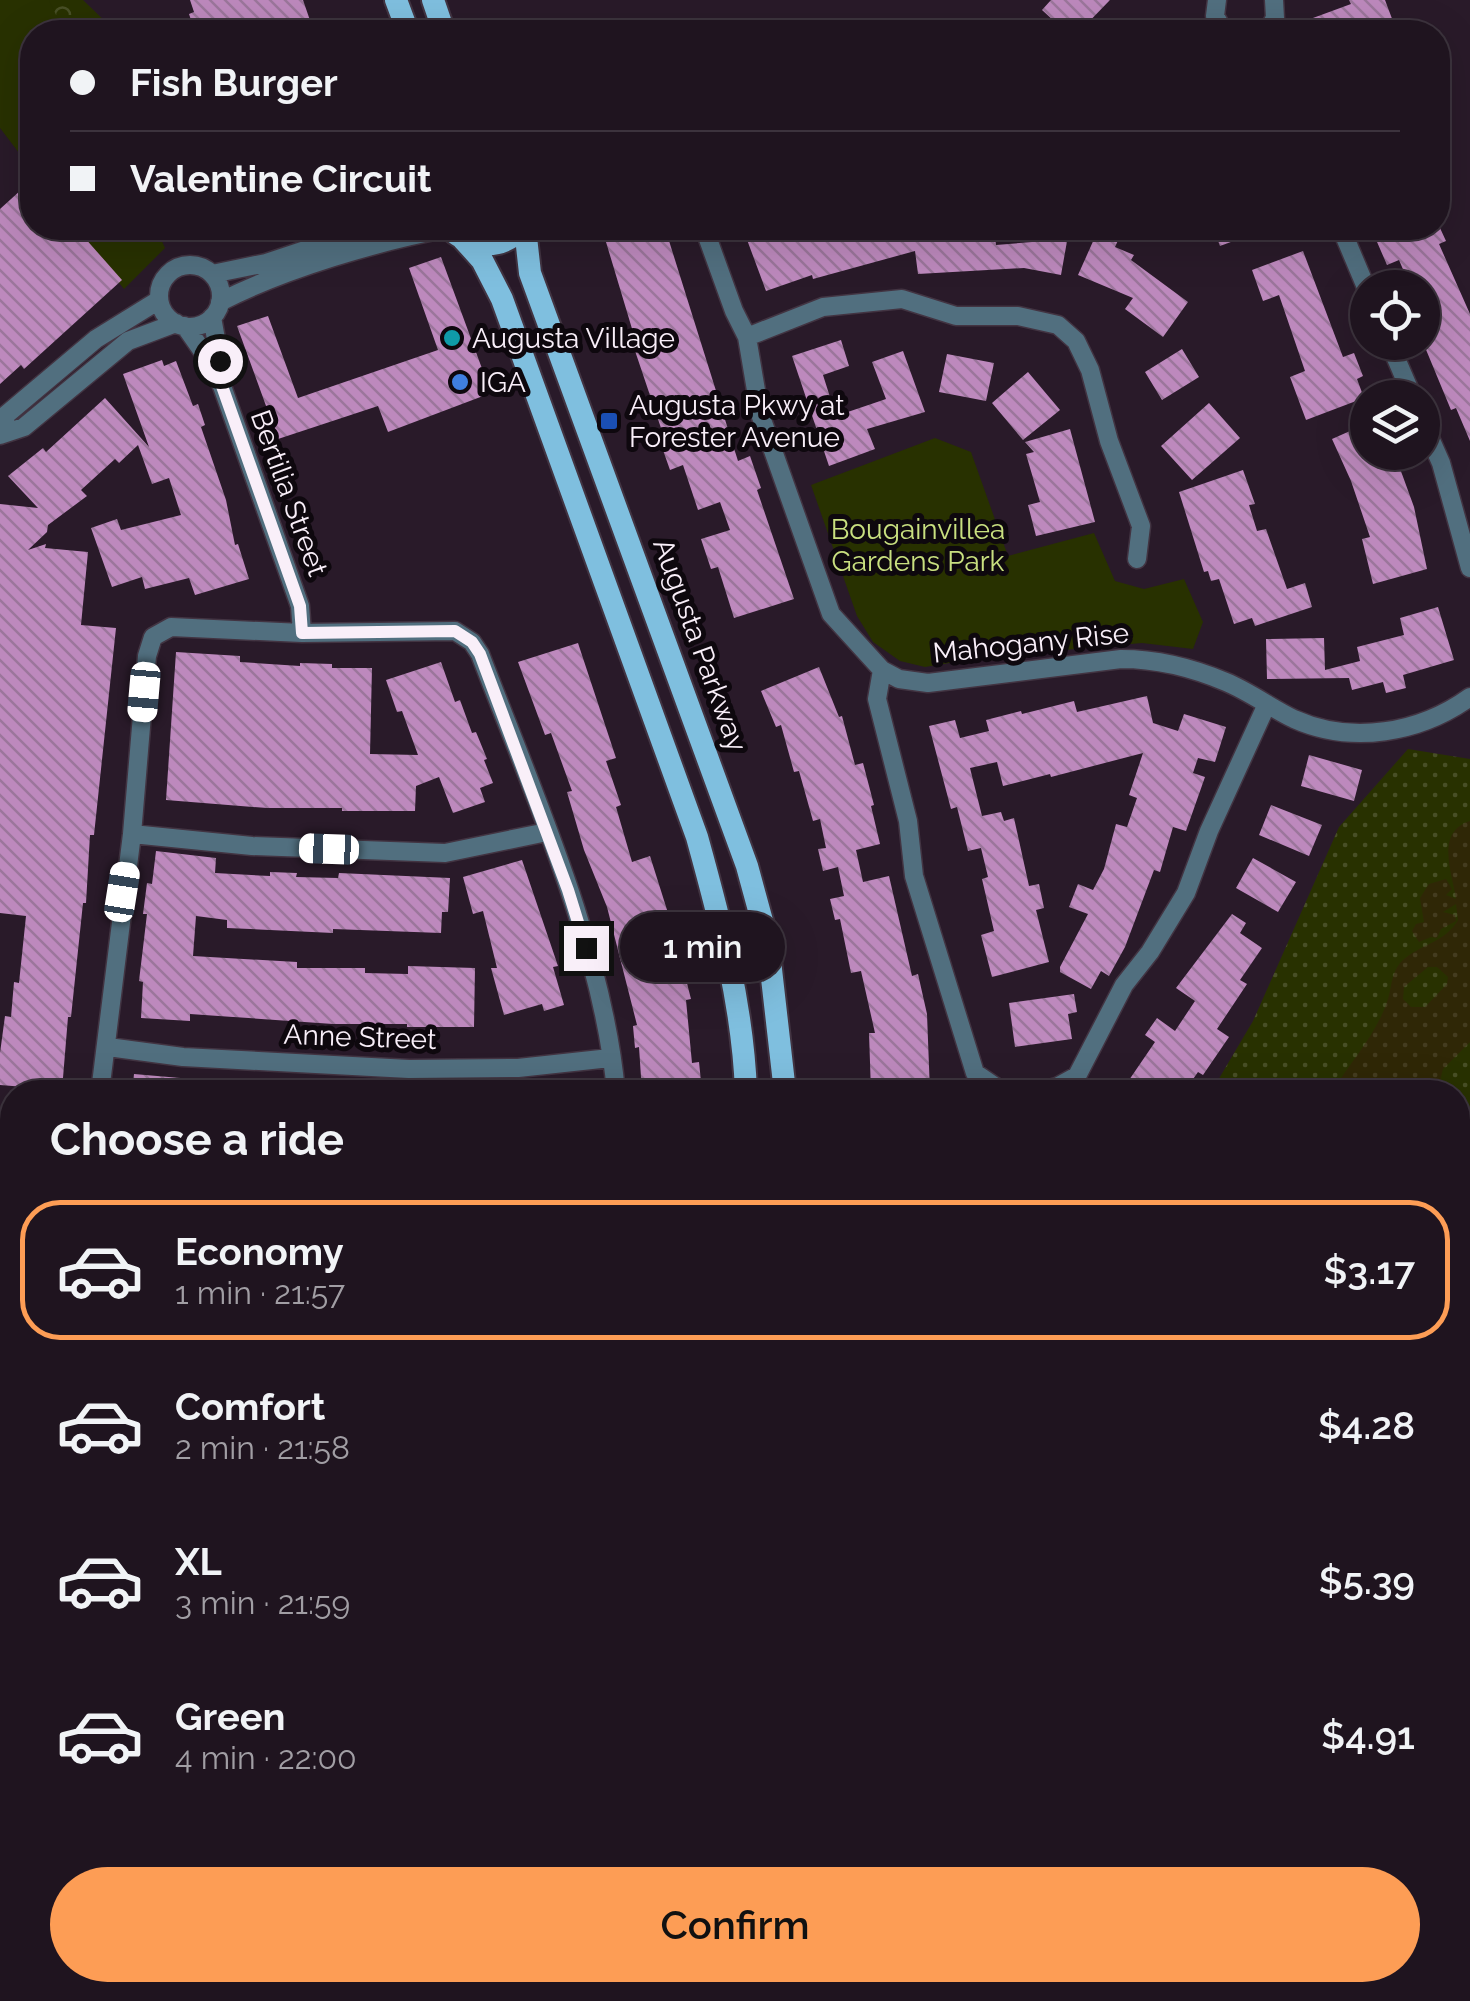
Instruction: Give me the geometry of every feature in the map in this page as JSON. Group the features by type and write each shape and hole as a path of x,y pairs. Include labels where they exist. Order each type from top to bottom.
{"main road":[{"path":"463,240 482,260 502,299 697,837 720,922 737,1011 745,1080"},
{"path":"480,240 492,244 505,240"},
{"name":"Augusta Parkway","path":"525,240 530,274 748,866 768,943 784,1080"}],"street":[{"path":"180,325 162,309 159,300 162,282 175,268 193,265 212,274 266,263 335,240"},
{"path":"0,434 24,428 128,341 180,325 194,326 251,286 392,240"},
{"path":"708,240 734,311 748,337 760,414 831,614 882,670 877,699 908,821 914,876 974,1073 985,1080"},
{"path":"1345,240 1358,270"},
{"path":"212,274 221,292 216,309"},
{"path":"0,434 7,414 96,340 159,300"},
{"path":"748,337 823,307 902,300 956,316 1018,316 1058,325 1076,341 1090,370 1109,441 1141,526 1136,559"},
{"name":"Bertilia Street","path":"216,309 220,361 217,372"},
{"name":"Bertilia Street","path":"180,325 217,372 300,606 302,633"},
{"path":"1440,461 1470,568"},
{"path":"102,1080 132,834 147,656 152,637 171,627 302,633 455,631 472,642 480,654 578,919 614,1080"},
{"name":"Mahogany Rise","path":"882,670 899,679 928,682 1148,660 1227,682 1297,720 1352,734 1394,731 1452,710 1470,697"},
{"path":"1070,1080 1077,1076 1124,985 1150,952 1186,893 1209,831 1267,704"},
{"path":"132,834 252,846 445,853 547,832"},
{"name":"Anne Street","path":"108,1046 183,1057 409,1068 518,1068 610,1058"}],"green space":[{"path":"0,0 83,0 104,20 20,20"},
{"path":"0,0 49,0 58,20 20,20 20,154 0,128"},
{"path":"85,240 161,240 165,248 124,289"},
{"name":"Bougainvillea Gardens Park","path":"935,438 971,452 1008,556 1094,533 1115,581 1144,589 1184,579 1203,622 1193,649 1142,643 986,657 925,667 900,661 873,642 857,616 811,485"},
{"path":"1408,749 1470,759 1470,1080 1218,1080 1253,1021 1339,827"}],"sand":[{"path":"1470,821 1470,1042 1443,1069 1440,1080 1340,1080 1381,1017 1398,966 1409,955 1446,934 1458,920 1456,904 1443,912 1455,915 1456,921 1441,929 1437,938 1419,942 1412,931 1416,924 1424,922 1420,898 1429,884 1446,879 1452,889 1446,895 1456,899 1448,854 1452,834","holes":["1428,967 1437,967 1448,977 1447,984 1425,1007 1411,1007 1403,999 1404,987"]}],"building":[{"path":"190,0 303,0 310,20 191,20 189,14 194,12"},
{"path":"1051,0 1110,0 1091,20 1053,20 1042,10"},
{"path":"1349,0 1385,0 1392,20 1307,20 1351,4"},
{"path":"20,191 20,240 87,240 122,280 24,369 21,365 0,384 0,209"},
{"path":"605,240 669,240 738,461 750,456 761,488 757,490 794,599 734,618 718,567 711,569 701,539 730,530 720,502 698,510 683,465 670,470 658,436 663,434 629,333 633,332"},
{"path":"747,240 995,240 996,245 1067,240 1061,275 1024,268 918,274 915,251 813,279 812,275 766,291"},
{"path":"1094,240 1118,240 1115,247 1134,255 1131,260 1188,302 1163,337 1125,309 1133,298 1078,275"},
{"path":"1376,240 1446,241 1439,244 1470,314 1470,441 1456,408 1451,410 1430,360 1440,360 1440,270 1403,270 1399,260 1387,265"},
{"path":"1303,251 1343,357 1350,354 1350,360 1357,360 1363,376 1350,380 1350,403 1306,420 1290,377 1305,371 1279,295 1263,301 1252,270"},
{"name":"Augusta Village","path":"441,257 491,393 388,432 378,406 278,439 237,326 268,316 298,398 438,350 409,268"},
{"path":"841,340 849,366 823,375 836,416 886,399 872,362 903,351 925,412 867,429 875,449 829,466 792,356"},
{"path":"1182,349 1199,377 1162,400 1145,372"},
{"path":"947,354 994,363 986,401 939,392"},
{"path":"162,360 164,366 176,361 193,406 198,404 235,545 238,544 249,579 195,595 189,578 145,589 142,577 112,587 91,528 117,519 121,530 181,515 169,478 152,484 138,445 119,463 115,459 81,490 87,496 48,525 47,532 28,550 46,544 45,548 88,552 81,625 116,628 63,1080 0,1080 5,1016 11,1017 14,982 19,983 26,916 0,913 0,504 38,508 8,476 43,448 46,452 105,398 149,447 123,374"},
{"path":"1028,372 1060,410 1023,440 992,403"},
{"path":"1209,403 1240,438 1192,480 1161,446"},
{"path":"1070,429 1095,522 1036,536 1028,505 1040,502 1026,454 1034,452 1025,442"},
{"path":"1350,431 1350,470 1401,470 1414,507 1427,569 1373,584 1362,539 1370,537 1332,439"},
{"path":"1243,470 1255,504 1249,505 1257,531 1266,529 1287,589 1305,583 1312,607 1255,626 1252,618 1234,624 1219,579 1211,581 1208,571 1204,572 1179,492"},
{"path":"1438,607 1454,660 1403,675 1406,688 1386,693 1383,682 1352,690 1349,678 1267,679 1266,639 1324,638 1325,670 1360,661 1357,647 1404,635 1400,618"},
{"path":"578,643 616,758 606,761 621,805 616,807 632,862 650,856 674,932 691,999 686,1000 692,1063 699,1062 701,1080 641,1080 633,1026 637,1025 607,907 584,850 567,792 572,791 551,733 545,735 518,662"},
{"path":"176,652 240,656 240,662 372,668 370,754 418,755 386,680 441,662 455,702 460,700 487,759 484,760 493,783 480,788 485,802 453,813 439,777 416,786 415,811 267,808 166,800"},
{"path":"819,667 839,717 842,716 855,765 863,763 880,844 856,850 863,882 889,876 912,976 918,974 927,1014 930,1080 871,1080 869,1033 875,1033 861,971 851,973 840,919 835,920 830,899 844,896 838,867 823,871 818,849 826,848 820,819 813,821 781,725 776,727 761,691"},
{"path":"1147,696 1153,723 1178,731 1184,714 1226,727 1215,762 1198,758 1193,773 1205,777 1186,831 1173,827 1160,872 1154,870 1125,947 1109,976 1101,971 1091,989 1060,972 1088,914 1069,907 1078,884 1093,890 1104,869 1116,824 1127,827 1137,798 1129,795 1143,753 1003,786 997,762 970,768 982,816 1001,812 1004,821 1014,818 1029,886 1039,884 1044,908 1036,910 1049,962 992,977 981,935 994,931 982,879 988,877 981,848 968,851 957,807 951,809 929,726 955,720 960,738 989,731 986,720 1021,711 1022,714 1074,701 1077,712"},
{"path":"1309,755 1362,770 1354,801 1301,786"},
{"path":"1271,805 1322,825 1309,856 1259,835"},
{"path":"156,851 216,858 215,873 450,878 448,912 442,912 441,933 227,928 227,920 196,916 193,956 297,962 297,968 365,968 365,973 408,974 408,966 475,968 474,1027 333,1024 190,1014 190,1021 141,1018 143,982 139,981 147,914 143,914"},
{"path":"1253,858 1296,882 1278,912 1236,888"},
{"path":"522,860 558,966 553,967 564,1005 544,1011 542,1004 504,1015 491,968 497,968 483,911 473,914 463,877"},
{"path":"1232,914 1246,923 1240,933 1262,948 1240,980 1247,984 1217,1029 1229,1037 1203,1075 1198,1072 1192,1080 1129,1080 1155,1042 1145,1035 1157,1018 1175,1031 1195,1001 1176,988"},
{"path":"1074,994 1077,1012 1068,1014 1072,1039 1015,1047 1009,1003"},
{"path":"134,1074 192,1079 192,1080 133,1080"}],"place":[{"name":"Augusta Village","path":"452,338"},
{"name":"IGA","path":"460,382"},
{"name":"Augusta Pkwy at Forester Avenue","path":"609,421"}],"route":[{"path":"220,361 217,372 300,606 302,633 455,631 472,642 480,654 547,832 586,948"}]}
